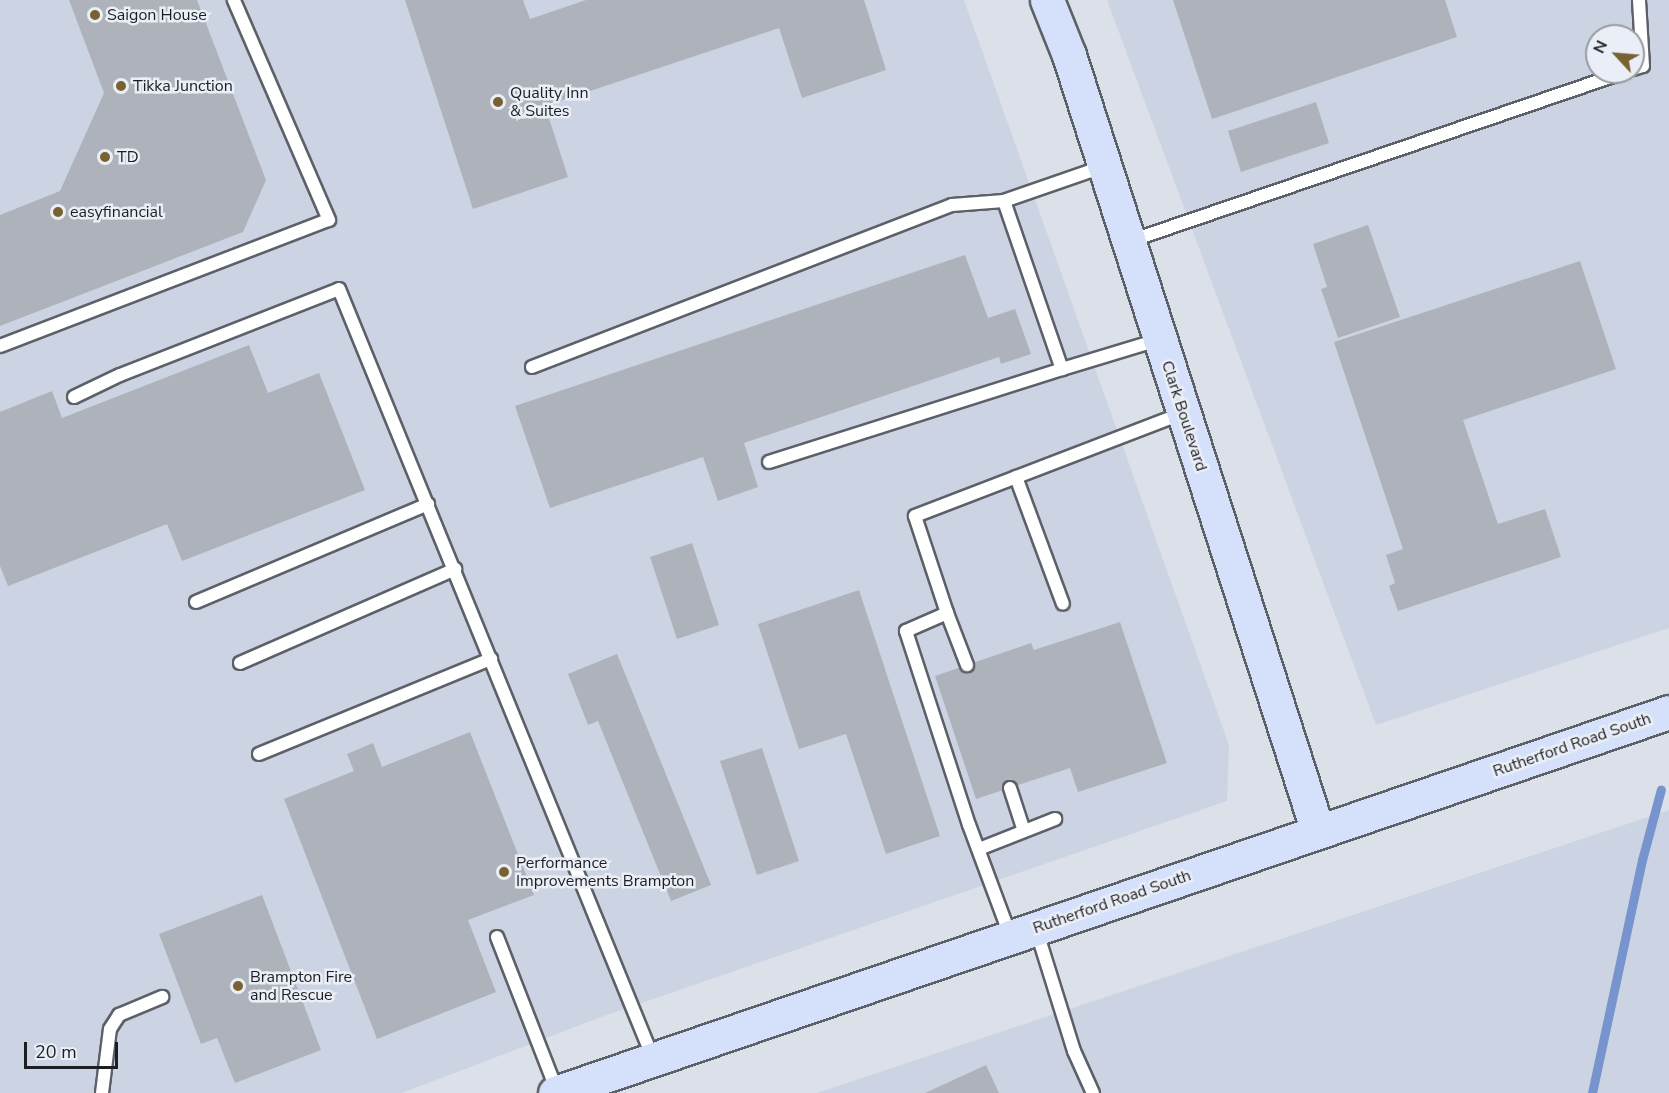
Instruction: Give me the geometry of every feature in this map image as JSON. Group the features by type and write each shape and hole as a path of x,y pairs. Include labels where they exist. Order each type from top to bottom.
{"street":[{"name":"Clark Boulevard","path":"1047,0 1104,166 1181,414 1318,832"},
{"name":"Rutherford Road South","path":"556,1092 1669,712"}],"lane":[{"path":"0,346 329,220 234,0"},
{"path":"1639,0 1640,24"},
{"path":"1128,241 1590,84"},
{"path":"532,367 952,205 1004,201 1104,166"},
{"path":"1004,201 1062,369"},
{"path":"74,397 120,375 339,289 653,1058"},
{"path":"769,462 1159,340"},
{"path":"967,665 915,516 1181,414"},
{"path":"1016,477 1063,604"},
{"path":"196,602 428,504"},
{"path":"240,663 455,569"},
{"path":"947,613 906,631 978,849 1023,932 1093,1093"},
{"path":"259,754 491,659"},
{"path":"1010,788 1024,831"},
{"path":"978,849 1055,819"},
{"path":"497,937 556,1092"},
{"path":"102,1093 102,1070 110,1029 119,1015 162,997"}],"shaded area":[{"path":"0,0 964,0 1229,745 1227,801 604,1016 402,1093 0,1093"},
{"path":"1107,0 1669,0 1669,628 1376,725"},
{"path":"1669,810 1669,1093 817,1093"}],"building":[{"path":"69,0 197,0 266,180 243,232 0,326 0,215 60,191 104,93"},
{"name":"Quality Inn & Suites","path":"405,0 523,0 530,19 586,0 864,0 886,70 802,98 779,28 545,106 568,177 473,209"},
{"path":"1173,0 1445,0 1457,37 1212,119"},
{"path":"1316,102 1329,143 1241,172 1228,131"},
{"path":"1368,225 1400,317 1338,338 1321,289 1327,287 1313,244"},
{"path":"965,255 988,318 1015,309 1031,354 1001,364 999,357 744,443 758,487 718,501 703,457 550,508 515,406"},
{"path":"1580,261 1616,369 1463,420 1498,524 1545,509 1561,557 1398,611 1389,586 1395,583 1386,555 1403,549 1334,342"},
{"path":"249,345 268,393 319,373 365,490 182,561 167,524 8,586 0,566 0,412 52,391 62,418"},
{"path":"692,543 719,625 677,639 650,557"},
{"path":"859,590 940,836 886,854 846,734 799,749 758,624"},
{"path":"1120,622 1167,763 1078,792 1070,768 976,799 935,676 1031,643 1034,650"},
{"path":"617,654 711,885 671,901 598,721 588,725 568,674"},
{"path":"470,732 534,895 468,920 496,992 377,1039 284,799 354,771 347,754 373,743 382,767"},
{"path":"762,748 799,861 757,875 720,761"},
{"name":"Brampton Fire and Rescue","path":"262,895 321,1050 235,1083 217,1038 201,1044 159,934"},
{"path":"986,1065 999,1093 925,1093"}],"waterway":[{"path":"1592,1093 1642,860 1661,789"}],"place":[{"name":"Saigon House","path":"95,15"},
{"name":"Tikka Junction","path":"121,86"},
{"name":"Quality Inn & Suites","path":"498,102"},
{"name":"TD","path":"105,157"},
{"name":"easyfinancial","path":"58,212"},
{"name":"Performance Improvements Brampton","path":"504,872"},
{"name":"Brampton Fire and Rescue","path":"238,986"}]}
